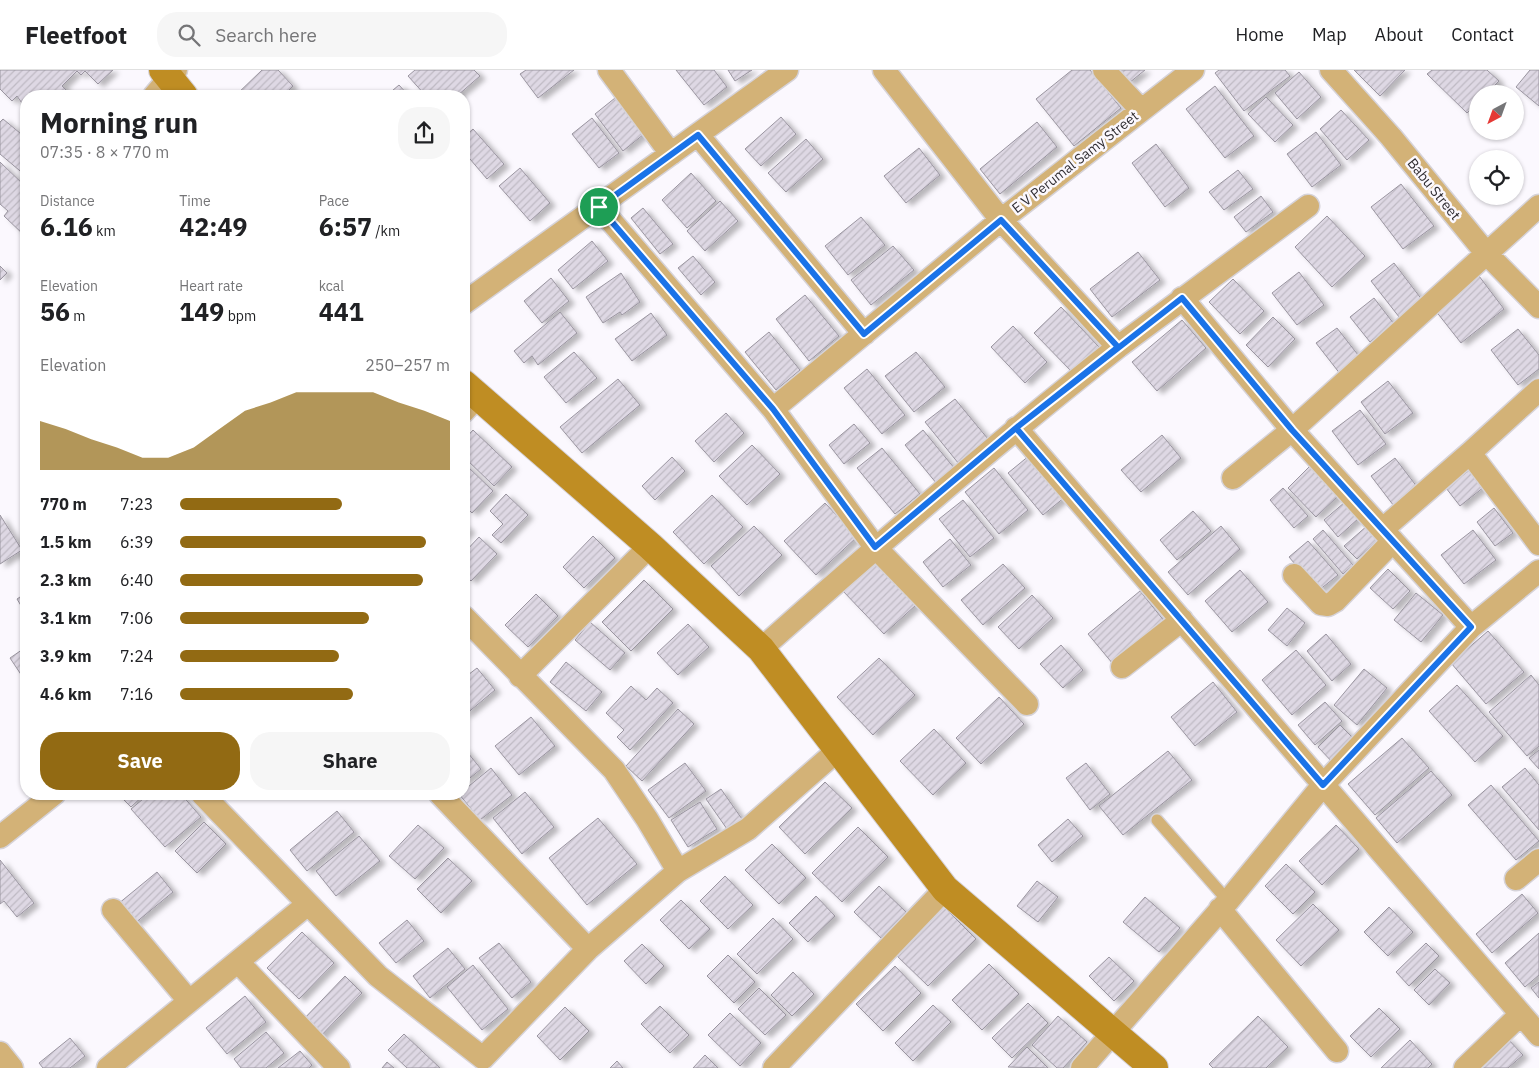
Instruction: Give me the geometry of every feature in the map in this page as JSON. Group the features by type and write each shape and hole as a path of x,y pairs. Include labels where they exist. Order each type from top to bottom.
{"street":[{"path":"609,70 671,154"},
{"path":"470,299 787,70"},
{"path":"884,70 1001,220 1118,347"},
{"path":"1104,70 1142,110"},
{"name":"E V Perumal Samy Street","path":"773,409 1001,220 1193,70"},
{"name":"Babu Street","path":"1331,70 1391,137 1486,253 1539,306"},
{"path":"698,135 864,334"},
{"path":"762,649 875,547 1016,428 1182,298 1308,206"},
{"path":"1233,478 1292,430 1539,206"},
{"path":"599,207 773,409 875,547 1027,704"},
{"path":"1182,298 1292,430 1471,627"},
{"path":"1294,575 1321,604 1328,605 1335,601 1388,535 1470,453 1539,390"},
{"path":"470,399 650,546 762,649 945,889 1154,1068"},
{"path":"1016,428 1539,1035"},
{"path":"1470,453 1539,544"},
{"path":"520,676 650,546"},
{"path":"1082,1068 1224,905 1323,785 1471,627 1539,571"},
{"path":"1122,667 1182,620"},
{"path":"470,623 614,770 647,819 678,871"},
{"path":"208,800 378,976 484,1064 588,949 678,871 748,829 838,750"},
{"path":"0,836 46,800"},
{"path":"446,800 588,949"},
{"path":"1516,879 1539,860"},
{"path":"774,1068 945,889"},
{"path":"108,1068 308,904"},
{"path":"1224,905 1337,1051"},
{"path":"113,910 189,1001"},
{"path":"238,962 339,1068"},
{"path":"1465,1068 1521,1014"},
{"path":"0,1053 12,1068"}],"lane":[{"path":"1157,820 1224,905"}],"building":[{"path":"0,70 113,70 98,84 85,71 81,75 77,71 62,86 66,90 20,90 20,100 17,96 12,101 0,89"},
{"path":"262,70 278,70 293,86 289,90 241,90"},
{"path":"415,70 474,70 480,76 464,90 421,90 408,76"},
{"path":"526,70 574,70 538,98 520,74"},
{"path":"676,70 714,70 727,87 704,105"},
{"path":"728,70 752,70 735,81"},
{"path":"1072,70 1090,70 1121,108 1074,146 1036,99"},
{"path":"1118,70 1145,70 1129,83"},
{"path":"1219,70 1285,70 1290,76 1244,111 1215,73"},
{"path":"1354,70 1405,70 1380,96"},
{"path":"1432,70 1487,70 1499,81 1495,85 1469,85 1469,111 1467,113 1427,74"},
{"path":"1530,70 1539,70 1539,106 1524,94 1524,85 1518,85"},
{"path":"1299,72 1321,97 1297,119 1275,93"},
{"path":"399,85 404,90 393,90"},
{"path":"1215,86 1254,136 1225,158 1186,109"},
{"path":"620,94 649,130 623,151 595,114"},
{"path":"1266,97 1293,125 1275,142 1248,114"},
{"path":"1341,110 1369,140 1347,160 1320,129"},
{"path":"781,117 796,134 761,166 745,149"},
{"path":"592,118 619,153 599,168 572,134"},
{"path":"3,119 20,133 20,171 0,154 0,122"},
{"path":"1037,122 1057,147 1000,194 980,169"},
{"path":"473,129 504,164 487,179 470,159 470,132"},
{"path":"1316,132 1341,165 1312,187 1287,154"},
{"path":"806,139 823,159 786,192 768,173"},
{"path":"1156,144 1189,188 1165,207 1132,163"},
{"path":"919,148 940,175 906,203 884,176"},
{"path":"0,162 20,181 20,231 4,216 8,211 0,204"},
{"path":"520,168 550,203 530,221 499,186"},
{"path":"1238,170 1253,189 1224,210 1209,192"},
{"path":"691,173 716,201 687,228 662,200"},
{"path":"1401,184 1434,226 1403,249 1371,207"},
{"path":"1261,196 1273,212 1246,232 1234,217"},
{"path":"720,201 738,221 705,251 687,231"},
{"path":"643,208 673,244 660,254 631,218"},
{"path":"1327,216 1365,256 1332,287 1295,247"},
{"path":"861,217 885,245 848,275 825,246"},
{"path":"592,241 608,261 573,289 558,270"},
{"path":"893,246 914,270 871,305 851,280"},
{"path":"1138,252 1160,280 1112,317 1090,289"},
{"path":"693,256 715,282 701,295 678,268"},
{"path":"1394,263 1426,305 1403,322 1371,281"},
{"path":"0,266 7,273 0,280"},
{"path":"1299,272 1324,305 1297,325 1272,293"},
{"path":"621,273 640,302 622,315 620,312 603,323 586,297"},
{"path":"1479,276 1504,309 1461,343 1435,310"},
{"path":"551,278 569,301 542,323 524,301"},
{"path":"1233,279 1264,311 1240,334 1209,302"},
{"path":"805,295 839,336 809,361 776,319"},
{"path":"1374,298 1394,324 1370,342 1350,317"},
{"path":"1061,307 1099,347 1072,372 1034,333"},
{"path":"560,312 577,333 538,365 532,356 524,363 514,351"},
{"path":"651,313 667,335 632,361 615,339"},
{"path":"1273,317 1295,339 1268,367 1246,345"},
{"path":"1182,320 1206,348 1157,391 1132,362"},
{"path":"1013,326 1047,362 1025,383 991,347"},
{"path":"1337,328 1362,360 1341,375 1316,343"},
{"path":"1518,329 1539,355 1539,369 1518,385 1491,350"},
{"path":"769,332 800,370 776,390 745,352"},
{"path":"574,352 597,378 566,403 544,377"},
{"path":"916,352 945,387 914,412 885,376"},
{"path":"867,369 905,415 882,434 844,388"},
{"path":"618,379 640,405 582,453 560,427"},
{"path":"1388,381 1413,413 1385,434 1361,402"},
{"path":"955,399 993,445 963,469 925,422"},
{"path":"1360,410 1386,444 1358,465 1332,431"},
{"path":"726,413 744,433 714,462 695,441"},
{"path":"854,424 870,443 844,464 829,445"},
{"path":"473,430 512,467 494,486 470,463 470,433"},
{"path":"923,430 955,469 937,484 905,445"},
{"path":"1162,435 1181,458 1141,492 1121,470"},
{"path":"752,445 780,474 747,505 719,476"},
{"path":"882,448 920,494 895,514 857,468"},
{"path":"1030,455 1065,497 1043,515 1008,473"},
{"path":"672,457 685,471 655,500 642,486"},
{"path":"1395,458 1421,492 1397,510 1371,476"},
{"path":"1310,466 1338,496 1316,517 1288,488"},
{"path":"994,468 1028,510 999,534 965,492"},
{"path":"470,469 493,491 472,513 470,511"},
{"path":"1471,469 1484,487 1460,506 1446,488"},
{"path":"1283,488 1308,516 1294,528 1270,500"},
{"path":"506,494 528,515 501,543 492,535 503,524 490,511"},
{"path":"712,495 743,527 704,564 673,532"},
{"path":"963,500 994,538 970,557 939,519"},
{"path":"1345,502 1359,518 1338,537 1324,520"},
{"path":"825,503 857,537 816,575 784,541"},
{"path":"1494,508 1513,533 1495,546 1477,522"},
{"path":"1193,511 1211,531 1177,560 1160,540"},
{"path":"0,515 20,547 20,551 0,564"},
{"path":"1368,525 1380,538 1357,559 1344,546"},
{"path":"754,526 782,555 739,596 711,566"},
{"path":"1221,526 1240,549 1188,595 1168,572"},
{"path":"1323,530 1353,565 1343,574 1313,539"},
{"path":"1473,530 1496,560 1464,584 1441,555"},
{"path":"593,536 615,558 584,588 563,567"},
{"path":"479,537 497,554 471,581 470,580 470,547"},
{"path":"950,539 971,565 943,587 923,562"},
{"path":"1308,541 1338,575 1318,591 1289,557"},
{"path":"874,560 916,605 884,634 842,590"},
{"path":"1003,564 1025,588 983,625 961,600"},
{"path":"1388,569 1410,591 1393,609 1370,588"},
{"path":"1240,570 1268,602 1232,632 1205,601"},
{"path":"644,580 673,609 631,651 602,622"},
{"path":"1140,591 1165,622 1113,664 1088,634"},
{"path":"1416,593 1443,615 1421,642 1394,620"},
{"path":"536,594 558,616 528,647 505,625"},
{"path":"1032,595 1053,618 1019,649 998,627"},
{"path":"1287,608 1305,623 1287,646 1268,630"},
{"path":"590,622 625,653 610,670 575,640"},
{"path":"688,624 709,647 678,675 657,653"},
{"path":"1488,631 1524,672 1486,704 1451,663"},
{"path":"1326,634 1351,664 1332,681 1307,651"},
{"path":"1061,645 1083,670 1063,688 1040,664"},
{"path":"1296,650 1326,685 1292,715 1262,680"},
{"path":"20,651 20,673 10,658"},
{"path":"879,658 915,695 873,735 837,697"},
{"path":"566,662 602,692 586,711 550,682"},
{"path":"477,668 495,690 470,711 470,673"},
{"path":"1364,669 1387,688 1357,725 1334,705"},
{"path":"1531,675 1539,685 1539,746 1527,756 1489,712"},
{"path":"1213,682 1237,712 1195,746 1171,717"},
{"path":"1457,685 1503,736 1475,762 1429,711"},
{"path":"631,686 646,700 657,688 673,703 630,750 617,737 624,730 606,713"},
{"path":"999,697 1024,724 981,764 956,738"},
{"path":"1325,702 1342,721 1315,745 1298,725"},
{"path":"678,709 694,724 642,781 626,766"},
{"path":"531,717 555,746 519,775 495,746"},
{"path":"1340,725 1358,743 1335,765 1318,747"},
{"path":"934,729 966,763 933,795 900,761"},
{"path":"1402,738 1429,768 1375,815 1348,784"},
{"path":"1539,750 1539,769 1529,758"},
{"path":"1168,751 1192,780 1123,835 1099,806"},
{"path":"470,755 481,769 470,778"},
{"path":"685,763 706,791 669,818 648,790"},
{"path":"1086,763 1110,794 1090,810 1066,778"},
{"path":"491,768 512,795 480,820 464,800 470,800 470,785"},
{"path":"1525,768 1539,785 1539,830 1502,787"},
{"path":"1431,771 1452,795 1397,843 1376,818"},
{"path":"825,782 852,808 805,854 779,827"},
{"path":"1491,785 1539,841 1516,860 1468,805"},
{"path":"721,789 742,819 727,829 706,799"},
{"path":"525,792 554,827 522,854 493,818"},
{"path":"124,800 139,800 131,807"},
{"path":"142,800 186,800 201,817 165,847 131,809"},
{"path":"700,802 717,829 688,847 671,820"},
{"path":"337,811 354,832 307,871 290,850"},
{"path":"598,818 637,864 587,905 549,858"},
{"path":"1068,819 1083,836 1052,862 1038,845"},
{"path":"204,822 226,844 197,873 175,851"},
{"path":"418,825 444,848 415,879 389,856"},
{"path":"1336,825 1359,849 1322,885 1299,861"},
{"path":"858,827 888,857 842,902 812,873"},
{"path":"359,836 380,861 336,896 316,871"},
{"path":"772,844 806,878 779,904 745,870"},
{"path":"448,858 472,881 441,913 417,889"},
{"path":"0,860 34,903 17,917 4,901 0,904"},
{"path":"1286,864 1315,892 1293,914 1265,886"},
{"path":"157,872 173,892 134,924 118,904"},
{"path":"725,876 753,905 728,929 700,901"},
{"path":"1037,881 1058,897 1038,922 1017,906"},
{"path":"879,886 906,912 881,938 854,912"},
{"path":"1522,894 1538,913 1492,953 1476,934"},
{"path":"816,896 835,916 808,942 789,923"},
{"path":"1145,897 1180,928 1159,952 1123,922"},
{"path":"681,900 710,929 689,949 660,920"},
{"path":"1313,904 1339,930 1301,966 1276,940"},
{"path":"943,906 976,939 928,986 895,954"},
{"path":"1389,907 1413,932 1388,956 1364,932"},
{"path":"773,918 793,939 757,974 737,954"},
{"path":"407,920 424,941 396,963 379,943"},
{"path":"302,932 334,963 299,999 267,968"},
{"path":"1539,933 1539,975 1525,987 1505,963"},
{"path":"499,943 531,982 512,998 479,958"},
{"path":"1426,943 1439,956 1409,986 1396,972"},
{"path":"642,944 664,966 646,984 624,961"},
{"path":"448,948 465,969 430,998 413,976"},
{"path":"728,955 755,982 734,1003 707,976"},
{"path":"1109,957 1134,981 1114,1001 1089,976"},
{"path":"989,964 1019,994 982,1030 952,1000"},
{"path":"473,965 508,1009 482,1030 447,987"},
{"path":"895,966 921,993 883,1031 856,1004"},
{"path":"1435,969 1450,983 1429,1005 1414,990"},
{"path":"793,972 814,994 792,1016 771,995"},
{"path":"345,976 362,993 317,1040 300,1023"},
{"path":"1539,982 1539,998 1531,988"},
{"path":"759,988 786,1015 765,1035 738,1009"},
{"path":"245,996 266,1022 227,1054 206,1028"},
{"path":"1028,1003 1048,1023 1012,1058 992,1038"},
{"path":"933,1005 951,1022 913,1061 895,1043"},
{"path":"660,1006 689,1035 670,1053 641,1024"},
{"path":"565,1007 589,1031 560,1060 537,1036"},
{"path":"1379,1008 1400,1029 1371,1057 1350,1036"},
{"path":"730,1013 761,1043 740,1066 708,1035"},
{"path":"1058,1016 1087,1042 1063,1068 1057,1068 1032,1045"},
{"path":"1258,1016 1288,1047 1266,1068 1213,1068 1209,1064"},
{"path":"266,1032 284,1053 266,1068 241,1068 234,1059"},
{"path":"404,1034 440,1068 407,1068 388,1050"},
{"path":"1506,1037 1523,1055 1508,1068 1470,1068"},
{"path":"70,1038 85,1056 70,1068 43,1068 39,1063"},
{"path":"1410,1040 1432,1064 1428,1068 1381,1068"},
{"path":"1027,1047 1048,1068 1008,1067"},
{"path":"300,1051 312,1065 309,1068 278,1068"},
{"path":"705,1055 718,1068 693,1068"},
{"path":"617,1061 623,1068 610,1068"},
{"path":"387,1062 394,1068 382,1068"}],"route":[{"path":"599,207 698,135 864,334 1001,220 1118,347 1016,428 1323,785 1471,627 1292,430 1182,298 1016,428 875,547 773,409 599,207"}]}
